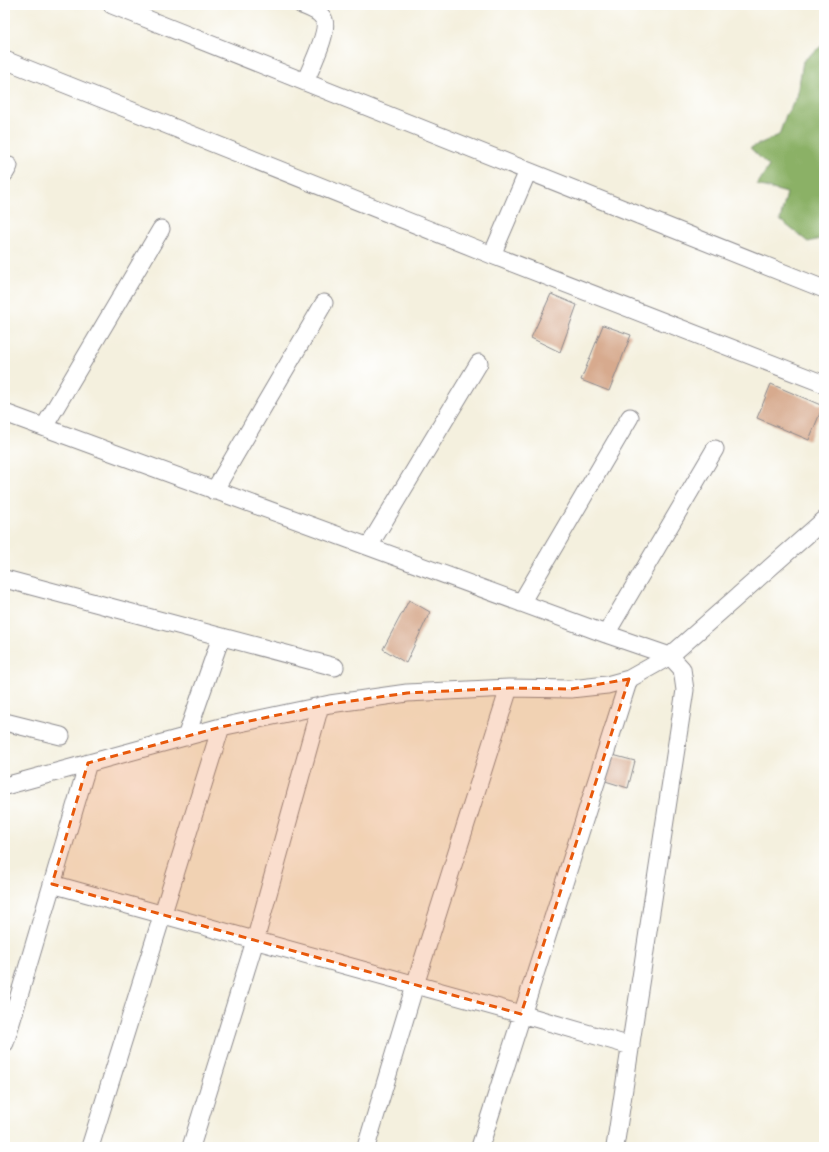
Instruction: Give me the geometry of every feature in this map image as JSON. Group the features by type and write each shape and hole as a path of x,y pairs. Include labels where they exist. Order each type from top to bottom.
{"street":[{"path":"112,5 824,289"},
{"path":"302,5 315,11 323,17 326,25 324,34 305,82"},
{"path":"5,60 492,255 824,384"},
{"path":"492,255 528,171"},
{"path":"44,427 161,229"},
{"path":"214,490 324,303"},
{"path":"369,546 479,363"},
{"path":"5,413 521,603 670,656 682,669 685,690 615,1147"},
{"path":"521,603 630,417"},
{"path":"606,634 715,449"},
{"path":"5,786 221,728 320,706 407,693 509,688 571,689 607,685 629,679 670,656 824,520"},
{"path":"5,579 335,667"},
{"path":"186,737 221,636"},
{"path":"480,1147 521,1014 629,679"},
{"path":"366,1147 415,985 509,688"},
{"path":"191,1147 255,941 320,706"},
{"path":"5,722 61,736"},
{"path":"90,1147 221,728"},
{"path":"5,1044 88,763"},
{"path":"52,884 631,1046"}],"highlighted area":[{"path":"629,679 521,1014 52,884 88,763 221,727 330,704 407,693 509,688 571,689"}],"green space":[{"path":"824,44 824,238 808,242 780,220 787,193 757,185 769,166 750,148 779,135 786,115 797,97 803,61"}],"building":[{"path":"551,294 577,305 560,352 531,338"},
{"path":"603,325 631,335 609,391 581,380"},
{"path":"771,384 823,406 809,440 757,418"},
{"path":"409,600 430,612 406,663 383,649"},
{"path":"609,754 635,761 628,788 602,780"}]}
